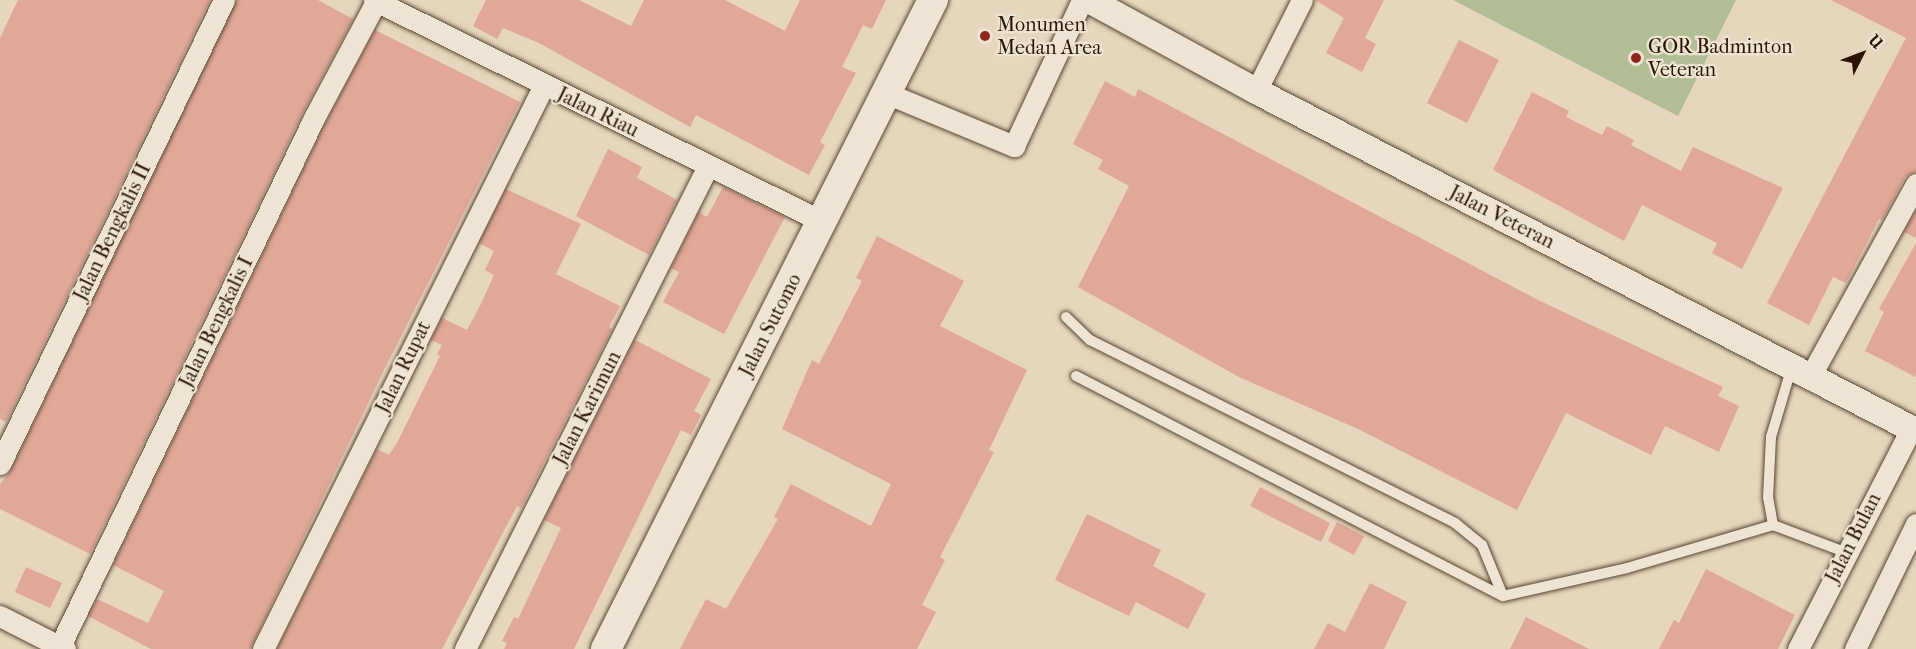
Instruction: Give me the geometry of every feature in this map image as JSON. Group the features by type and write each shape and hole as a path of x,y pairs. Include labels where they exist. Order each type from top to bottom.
{"main road":[{"name":"Jalan Sutomo","path":"606,649 933,0"}],"street":[{"name":"Jalan Bengkalis II","path":"0,464 224,0"},
{"name":"Jalan Riau","path":"376,0 822,222"},
{"name":"Jalan Bengkalis I","path":"62,648 315,116 376,0"},
{"path":"886,93 1014,146 1082,0"},
{"name":"Jalan Veteran","path":"1089,0 1256,91 1914,430"},
{"path":"1256,91 1302,0"},
{"name":"Jalan Rupat","path":"263,649 544,85"},
{"name":"Jalan Karimun","path":"465,649 708,166"},
{"path":"1801,370 1916,184"},
{"name":"Jalan Bulan","path":"1798,649 1845,552 1914,430"},
{"path":"1855,649 1916,524"},
{"path":"0,616 62,648"}],"lane":[{"path":"1066,317 1090,340 1455,523 1482,546 1503,596"},
{"path":"1773,525 1768,498 1771,437 1801,370"},
{"path":"1076,376 1503,596 1627,568 1773,525 1845,552"}],"green space":[{"name":"GOR Badminton Veteran","path":"1453,0 1736,0 1678,116"}],"building":[{"path":"18,0 210,0 6,422 0,419 0,38"},
{"path":"237,0 318,0 353,19 304,110 90,554 0,509 0,484 11,470"},
{"path":"486,0 579,0 631,26 644,0 725,0 785,31 800,0 886,0 872,29 863,25 842,67 856,73 820,142 825,145 809,175 696,115 690,127 539,43 503,28 497,39 473,26"},
{"path":"1315,0 1384,0 1365,38 1376,44 1362,72 1326,53 1344,18"},
{"path":"1831,0 1916,0 1916,171 1905,177 1882,220 1879,219 1846,283 1833,277 1809,325 1767,303 1906,38"},
{"path":"375,30 520,102 383,372 250,649 151,649 88,616 97,599 148,623 164,591 113,565 326,122"},
{"path":"1459,40 1499,60 1467,123 1427,103"},
{"path":"1105,81 1135,97 1138,89 1538,300 1723,387 1718,396 1739,406 1719,452 1665,426 1651,455 1566,413 1517,510 1358,429 1239,377 1078,287 1129,186 1098,169 1103,160 1073,144"},
{"path":"1532,92 1569,111 1566,117 1602,135 1607,126 1634,140 1631,145 1681,171 1693,147 1783,188 1742,269 1712,253 1717,243 1642,205 1624,241 1493,170"},
{"path":"608,149 642,167 637,178 677,200 649,255 576,216"},
{"path":"723,187 785,217 724,334 663,302 679,272 671,268 699,212 707,217"},
{"path":"506,189 581,224 556,274 620,306 609,327 612,329 521,508 517,506 442,649 277,649 377,449 389,455 397,443 440,356 437,354 442,345 431,340 442,318 467,330 480,306 494,275 485,270 494,251 479,243"},
{"path":"1916,210 1916,238 1904,232"},
{"path":"877,236 964,281 940,326 1027,370 989,450 994,452 940,557 945,560 922,605 936,612 917,649 680,649 706,599 726,609 778,519 774,517 791,484 871,526 891,484 782,429 812,360 819,364 862,281 856,278"},
{"path":"1916,243 1916,377 1865,351 1884,312 1879,309"},
{"path":"635,340 711,379 694,411 701,415 691,435 681,430 574,649 504,649 507,643 502,641 514,617 518,619 561,528 544,520"},
{"path":"1260,487 1330,523 1321,542 1250,506"},
{"path":"1087,514 1161,550 1153,566 1206,594 1188,629 1136,602 1129,616 1055,580"},
{"path":"1337,522 1364,536 1354,555 1328,541"},
{"path":"26,567 62,583 50,608 15,592"},
{"path":"1706,569 1795,615 1778,649 1659,649 1674,620 1679,623"},
{"path":"1370,583 1407,602 1384,649 1314,649 1328,623 1345,632"},
{"path":"1526,617 1589,649 1510,649"}],"place":[{"name":"Monumen Medan Area","path":"985,36"},
{"name":"GOR Badminton Veteran","path":"1636,58"}]}
